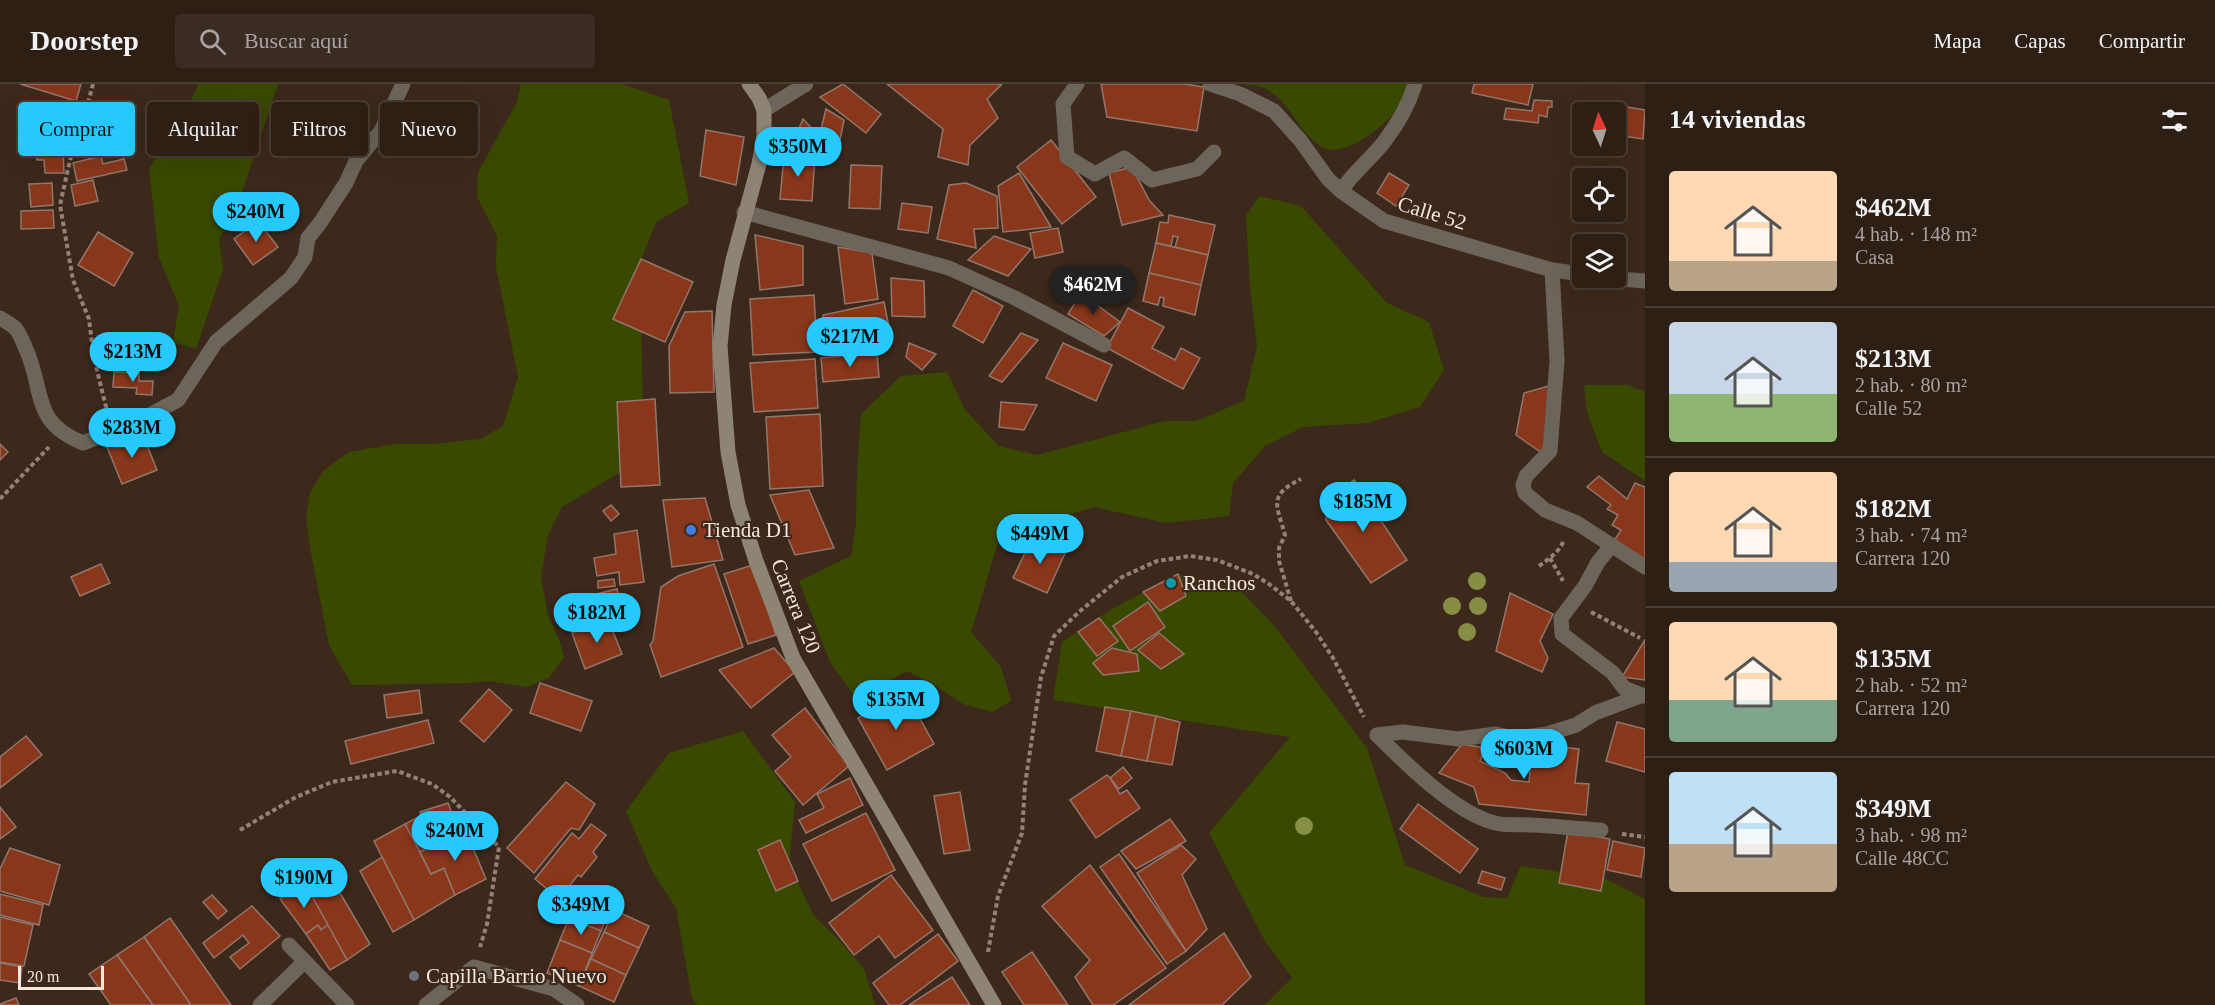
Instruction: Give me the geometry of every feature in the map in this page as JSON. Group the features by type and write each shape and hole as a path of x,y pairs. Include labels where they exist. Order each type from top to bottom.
{"street":[{"path":"0,318 17,329 35,369 44,412 52,425 82,443 144,418 178,400 216,342 291,278 305,257 308,238 346,183 356,161 381,131 403,84"},
{"path":"749,84 764,110 806,84"},
{"path":"1077,84 1063,104 1067,157 1095,174 1124,158 1152,180 1197,169 1214,152"},
{"name":"Calle 52","path":"1210,84 1240,94 1274,111 1300,140 1328,179 1341,191 1384,221 1552,270 1572,273"},
{"path":"1341,191 1385,141 1412,96 1415,84"},
{"name":"Carrera 120","path":"764,110 762,149 733,260 724,305 720,346 728,452 738,505 793,658 993,1005"},
{"path":"744,212 949,268 1015,298 1104,345"},
{"path":"1552,270 1557,361 1550,451 1539,464 1530,470 1523,485 1525,493 1538,505 1566,518 1645,567"},
{"path":"1626,280 1645,281"},
{"path":"1612,545 1598,562 1585,586 1562,618 1562,634 1613,673 1624,688 1644,696"},
{"path":"1377,735 1403,732 1458,739 1496,734 1513,738 1541,735 1576,725 1594,713 1644,696"},
{"path":"1377,735 1415,773 1470,812 1492,823 1601,830"},
{"path":"289,945 347,1005"},
{"path":"260,1005 304,962"},
{"path":"426,1005 474,968 554,989 577,1005"}],"path":[{"path":"82,443 106,407 94,358 88,319 73,280 60,205 70,156 80,134 93,84"},
{"path":"0,499 62,432"},
{"path":"1291,602 1279,561 1279,548 1285,535 1276,505 1281,492 1301,479"},
{"path":"1539,566 1563,544 1566,518"},
{"path":"977,977 988,952 998,896 1022,833 1025,785 1041,677 1054,636 1080,610 1122,577 1157,561 1190,556 1217,560 1253,574 1291,602 1326,647 1365,719 1377,735"},
{"path":"240,830 296,797 332,782 398,771 432,784 450,797 499,847 487,924 474,968"}],"green space":[{"path":"198,84 278,84 259,141 259,102 189,102"},
{"path":"521,84 622,84 669,100 689,203 656,222 640,263 643,414 619,473 562,507 548,535 541,577 548,615 564,657 549,678 527,687 488,681 352,685 329,645 306,517 310,493 323,471 349,452 395,444 434,444 480,439 503,426 518,377 496,267 497,236 477,197 478,172 517,102"},
{"path":"1241,84 1409,84 1400,106 1383,124 1362,140 1340,149 1329,149 1312,140 1283,103 1268,90"},
{"path":"157,156 254,156 236,210 219,239 223,269 196,349 173,342 179,306 159,258 149,169"},
{"path":"1259,196 1301,206 1387,303 1429,322 1444,370 1420,407 1367,423 1303,427 1265,446 1233,483 1229,516 1166,523 1094,507 1000,536 971,632 1001,667 1011,701 992,712 963,704 931,683 907,671 856,698 830,662 799,581 851,556 856,524 861,414 901,376 947,372 965,410 999,446 1037,455 1165,421 1196,421 1244,401 1257,346 1250,286 1246,216"},
{"path":"1584,385 1627,385 1645,392 1645,481 1602,452 1587,412"},
{"path":"1178,574 1238,588 1273,624 1367,748 1405,865 1483,897 1507,898 1521,866 1606,879 1645,899 1645,1005 1265,1005 1292,978 1265,941 1209,833 1290,737 1053,700 1062,642 1112,609"},
{"path":"743,731 795,802 789,864 814,916 864,969 875,1005 697,1005 692,998 676,908 652,871 626,811 669,753"}],"building":[{"path":"20,84 81,84 76,101"},
{"path":"843,84 881,114 866,133 820,97"},
{"path":"887,84 1002,84 987,99 998,118 970,145 968,165 938,157 943,129"},
{"path":"1101,84 1185,84 1204,87 1197,131 1107,117"},
{"path":"1474,84 1533,84 1528,105 1472,93"},
{"path":"1534,100 1552,101 1552,107 1548,107 1547,117 1539,115 1538,123 1504,119 1506,108 1532,111"},
{"path":"1626,107 1645,110 1643,139 1626,136"},
{"path":"826,109 844,120 840,140 821,129"},
{"path":"803,119 818,135 812,141 799,128"},
{"path":"706,130 744,137 736,185 700,176"},
{"path":"1051,140 1096,197 1062,224 1017,167"},
{"path":"784,155 815,157 812,201 780,199"},
{"path":"37,156 63,156 64,173 45,173 44,160 37,160"},
{"path":"101,156 103,164 124,159 127,170 77,181 73,163"},
{"path":"851,165 882,166 880,209 849,208"},
{"path":"1132,167 1149,200 1163,215 1122,225 1109,173"},
{"path":"1019,173 1051,227 1003,232 998,186"},
{"path":"1389,173 1409,185 1396,206 1377,193"},
{"path":"93,180 98,201 75,206 71,185"},
{"path":"52,183 53,205 31,207 29,184"},
{"path":"966,183 997,196 998,228 974,229 976,248 937,239 949,185"},
{"path":"902,203 932,207 928,233 898,229"},
{"path":"53,210 54,228 21,229 21,211"},
{"path":"1169,215 1215,225 1208,255 1175,247 1178,237 1173,236 1171,246 1156,243 1160,222 1168,223"},
{"path":"258,221 278,247 253,265 234,239"},
{"path":"1058,228 1063,252 1035,258 1030,233"},
{"path":"98,232 133,253 114,286 78,265"},
{"path":"755,235 803,246 803,285 760,290"},
{"path":"994,236 1031,249 1008,276 968,260"},
{"path":"1156,243 1208,255 1201,285 1149,273"},
{"path":"838,247 872,253 878,299 845,304"},
{"path":"641,259 693,282 665,342 613,319"},
{"path":"1073,268 1088,278 1069,303 1055,293"},
{"path":"1149,273 1201,285 1195,315 1163,306 1164,298 1160,297 1158,305 1143,301"},
{"path":"891,278 924,281 925,317 892,316"},
{"path":"973,290 1003,306 983,343 953,326"},
{"path":"1081,293 1120,322 1104,336 1068,314"},
{"path":"814,295 817,352 753,355 750,299"},
{"path":"884,302 891,338 830,350 823,315"},
{"path":"1128,308 1164,327 1152,348 1175,360 1181,348 1200,358 1183,389 1107,348"},
{"path":"712,311 714,392 670,393 669,346 685,312"},
{"path":"1021,333 1038,340 1002,382 989,376"},
{"path":"133,334 137,356 113,360 109,339"},
{"path":"909,343 936,354 922,370 906,357"},
{"path":"1063,343 1112,365 1096,401 1046,378"},
{"path":"877,353 879,377 823,382 821,358"},
{"path":"815,359 818,408 754,412 750,363"},
{"path":"114,372 139,373 139,381 153,381 152,395 136,394 137,388 113,387"},
{"path":"1552,385 1549,422 1542,453 1516,435 1524,393"},
{"path":"655,399 660,485 621,487 617,402"},
{"path":"1001,402 1037,405 1024,430 999,427"},
{"path":"820,414 823,486 770,489 766,417"},
{"path":"142,433 157,470 122,484 107,447"},
{"path":"0,444 8,452 0,460"},
{"path":"1599,476 1627,499 1635,483 1645,487 1645,561 1612,544 1621,530 1612,525 1618,515 1607,509 1611,505 1587,487"},
{"path":"1354,480 1407,560 1371,583 1326,520 1329,499"},
{"path":"809,490 834,548 795,555 770,495"},
{"name":"Tienda D1","path":"705,498 723,560 672,567 663,500"},
{"path":"611,505 619,514 611,521 603,511"},
{"path":"637,530 644,582 620,585 619,572 597,576 594,558 616,554 614,534"},
{"path":"1033,536 1066,551 1047,593 1013,578"},
{"path":"101,564 110,583 80,596 71,577"},
{"path":"714,564 743,647 661,677 650,645 653,641 661,587 678,576"},
{"path":"753,565 776,635 748,644 724,574"},
{"name":"Ranchos","path":"1178,574 1186,596 1160,611 1143,592"},
{"path":"614,579 615,586 598,588 598,581"},
{"path":"617,589 623,612 594,619 588,596"},
{"path":"1510,593 1553,614 1540,641 1548,658 1542,672 1496,651"},
{"path":"1148,602 1165,627 1130,651 1113,626"},
{"path":"1099,618 1118,641 1097,656 1078,632"},
{"path":"608,619 622,654 585,669 572,633"},
{"name":"Ranchos","path":"1159,633 1184,654 1161,669 1138,650"},
{"path":"1645,640 1645,680 1622,677"},
{"path":"774,648 795,672 751,708 719,670"},
{"path":"1112,648 1137,654 1139,671 1103,675 1093,663"},
{"path":"540,683 592,701 581,731 530,713"},
{"path":"489,689 512,710 484,742 460,721"},
{"path":"419,690 422,713 387,718 384,695"},
{"path":"905,692 934,744 887,770 858,718"},
{"path":"1105,707 1131,711 1121,756 1096,751"},
{"path":"805,708 849,766 803,805 775,771 791,757 772,735"},
{"path":"1131,711 1156,716 1147,761 1121,756"},
{"path":"1156,716 1180,722 1172,765 1147,761"},
{"path":"428,720 434,743 351,764 345,741"},
{"path":"1617,722 1645,729 1645,772 1606,761"},
{"path":"26,736 42,755 0,788 0,757"},
{"path":"1462,744 1486,748 1480,761 1505,773 1511,780 1529,782 1533,744 1579,749 1575,783 1589,784 1586,815 1479,804 1474,787 1439,773"},
{"path":"1123,767 1132,778 1119,789 1110,778"},
{"path":"1107,775 1120,794 1127,790 1140,808 1096,838 1070,800"},
{"path":"850,778 863,805 806,833 799,820 824,808 817,794"},
{"path":"566,782 595,804 579,830 571,828 534,873 507,848"},
{"path":"960,792 970,850 944,854 934,796"},
{"path":"448,803 459,831 420,852 405,824 422,815 420,812"},
{"path":"1418,804 1478,849 1460,873 1400,829"},
{"path":"0,807 16,827 0,839"},
{"path":"866,813 895,870 832,901 803,844"},
{"path":"1170,819 1186,841 1136,869 1121,851"},
{"path":"405,824 431,874 444,868 455,895 414,920 374,841"},
{"path":"591,824 606,835 593,852 597,857 581,877 578,875 559,899 535,879 572,833 579,839"},
{"path":"465,829 486,879 455,895 444,868 431,874 420,852"},
{"path":"1568,831 1610,839 1601,891 1559,883"},
{"path":"780,840 798,881 776,891 758,850"},
{"path":"1613,841 1645,848 1641,877 1607,870"},
{"path":"1181,845 1196,859 1182,875 1207,929 1186,951 1137,873"},
{"path":"10,848 60,865 49,905 0,891 0,869"},
{"path":"1119,854 1186,951 1167,964 1100,867"},
{"path":"382,857 414,920 393,932 360,871"},
{"path":"1090,865 1166,968 1113,1005 1093,1005 1075,977 1090,960 1042,906"},
{"path":"326,869 370,944 347,960 304,882"},
{"path":"1482,871 1505,878 1501,890 1478,883"},
{"path":"891,875 933,930 895,958 879,936 854,955 829,923"},
{"path":"304,882 328,925 321,930 318,925 306,934 280,899"},
{"path":"581,889 613,901 601,931 569,918"},
{"path":"0,894 43,905 39,925 0,915"},
{"path":"212,895 227,911 218,919 203,902"},
{"path":"252,906 280,936 240,969 230,957 249,943 243,935 214,958 203,943"},
{"path":"614,910 649,926 639,948 604,932"},
{"path":"0,917 33,925 24,966 0,962"},
{"path":"170,918 231,1005 191,1005 144,937"},
{"path":"569,918 601,931 592,953 560,940"},
{"path":"318,925 321,930 328,925 347,960 330,970 306,934"},
{"path":"604,932 639,948 626,975 591,959"},
{"path":"1224,933 1251,977 1222,1005 1129,1005"},
{"path":"938,934 958,961 900,1005 889,1005 873,983"},
{"path":"144,937 191,1005 153,1005 117,955"},
{"path":"560,940 592,953 579,986 547,973"},
{"path":"1032,952 1068,1005 1024,1005 1002,972"},
{"path":"117,955 153,1005 111,1005 89,974"},
{"path":"591,959 626,975 614,1002 579,986"},
{"path":"0,963 22,967 20,983 0,980"},
{"path":"952,977 970,1005 909,1005"},
{"path":"16,998 19,1005 0,1005 0,1004"}],"place":[{"name":"Tienda D1","path":"691,530"},
{"name":"Ranchos","path":"1171,583"},
{"name":"Capilla Barrio Nuevo","path":"414,976"}]}
